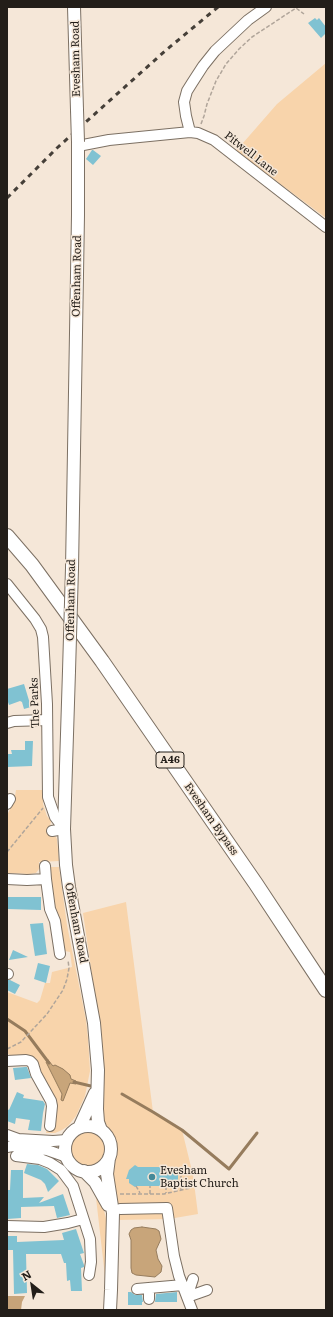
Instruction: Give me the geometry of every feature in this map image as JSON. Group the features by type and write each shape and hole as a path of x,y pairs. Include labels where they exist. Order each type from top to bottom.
{"highway":[{"name":"Evesham Bypass","path":"7,536 32,565 102,661 256,884 326,990"}],"main road":[{"name":"Evesham Road","path":"74,7 77,110"},
{"name":"Offenham Road","path":"77,110 78,239 72,568 64,829 69,886 97,1045 97,1109 98,1122 101,1130"},
{"name":"Offenham Road","path":"79,1128 97,1088"},
{"path":"109,1158 99,1169 92,1172 73,1167 65,1151 67,1140 74,1131 86,1126 101,1130 110,1142 111,1150 108,1174 110,1194 117,1211 110,1310"},
{"path":"84,1171 95,1182 117,1211"}],"street":[{"path":"78,144 194,133 186,116 184,102 187,91 192,82 202,66 215,51 248,20 266,7"},
{"name":"Pitwell Lane","path":"194,133 214,140 326,227"},
{"name":"The Parks","path":"7,584 41,629 44,646 48,720 49,800 55,817 64,829"},
{"path":"7,723 14,721 48,720"},
{"path":"52,830 64,829"},
{"path":"45,866 50,909 55,921 60,954"},
{"path":"7,879 46,879"},
{"path":"7,1062 26,1060 33,1064 36,1074 52,1106 50,1126"},
{"path":"7,1135 18,1139 53,1141 67,1140"},
{"path":"7,1147 13,1146 47,1150 67,1157"},
{"path":"16,1156 40,1159 50,1163 61,1170 73,1186 90,1239 91,1262 89,1275"},
{"path":"117,1211 168,1208 174,1256 192,1310"},
{"path":"7,1226 44,1227 83,1219"},
{"path":"188,1297 193,1280"},
{"path":"137,1289 183,1285"},
{"path":"149,1288 149,1299"},
{"path":"188,1297 207,1290"}],"path":[{"path":"194,133 204,116 216,81 226,64 239,49 252,37 296,8 304,14"},
{"path":"7,852 49,800"},
{"path":"7,1049 25,1039 57,1000 67,979 69,968 68,954 60,954"},
{"path":"178,1173 181,1173 181,1190"},
{"path":"136,1186 141,1194"},
{"path":"150,1186 150,1194"},
{"path":"166,1186 166,1193"},
{"path":"175,1186 175,1191"},
{"path":"110,1194 166,1193 190,1188"}],"shaded area":[{"path":"326,63 326,218 236,151 277,104"},
{"path":"16,790 43,790 43,804 47,816 51,821 50,827 57,839 59,861 39,862 39,869 36,873 7,873 7,815 14,802"},
{"path":"50,867 59,867 67,925 86,1020 90,1071 85,1096 76,1116 68,1126 55,1133 46,1133 47,1128 53,1128 39,1066 11,1058 9,1054 7,1054 7,992 37,1003 40,1000 45,983 50,983 52,972 72,967 70,952 65,951 64,949 54,911"},
{"path":"126,902 153,1112 182,1130 193,1175 198,1214 169,1219 117,1220 111,1178 112,1167 117,1149 113,1137 103,1119 98,1016 83,913"},
{"path":"48,1060 53,1066 55,1065 63,1069 70,1075 71,1079 76,1081 76,1084 70,1083 63,1101 61,1100 62,1094 46,1062"},
{"path":"88,1131 98,1134 103,1139 106,1149 103,1159 98,1164 88,1167 78,1164 73,1159 70,1149 73,1139 78,1134"},
{"path":"95,1189 103,1206 107,1223 106,1285"},
{"path":"142,1227 156,1229 159,1231 161,1239 156,1250 158,1259 162,1266 161,1272 155,1277 136,1275 132,1273 131,1240 129,1234 134,1228"},
{"path":"7,1296 25,1296 22,1302 21,1310 7,1310"}],"building":[{"path":"315,18 317,20 319,18 326,27 326,33 321,38 308,23"},
{"path":"92,150 101,156 93,165 86,159"},
{"path":"24,684 31,707 24,709 22,702 20,701 9,705 7,699 7,689"},
{"path":"25,741 33,741 32,766 7,767 7,754 12,754 11,750 25,750"},
{"path":"7,897 41,897 41,910 7,909"},
{"path":"43,923 47,954 35,956 30,924"},
{"path":"13,950 28,957 9,960"},
{"path":"38,963 50,966 46,983 34,979"},
{"path":"7,980 20,985 15,994 7,990"},
{"path":"27,1067 31,1078 15,1080 13,1068"},
{"path":"17,1092 24,1095 23,1098 43,1101 45,1104 41,1131 28,1130 30,1120 16,1118 15,1124 7,1121 7,1109 9,1110"},
{"path":"27,1164 38,1165 47,1169 59,1181 48,1192 45,1184 41,1180 24,1173"},
{"name":"Evesham Baptist Church","path":"135,1165 138,1167 178,1167 178,1186 135,1187 129,1183 129,1179 126,1179 129,1170"},
{"path":"11,1170 23,1170 23,1198 44,1197 39,1203 63,1194 70,1215 57,1218 54,1206 21,1207 21,1218 7,1219 7,1190 10,1190"},
{"path":"76,1229 84,1253 80,1254 84,1265 84,1267 81,1268 82,1291 71,1291 70,1280 67,1281 66,1263 64,1263 61,1254 26,1254 27,1293 14,1294 13,1250 7,1250 7,1236 17,1236 17,1242 64,1240 62,1233"},
{"path":"128,1292 135,1295 142,1295 142,1305 128,1305"},
{"path":"177,1292 177,1302 155,1302 156,1294"}],"waterway":[{"path":"7,1019 25,1031 49,1063"},
{"path":"74,1082 95,1087"},
{"path":"122,1094 182,1130 229,1169 257,1133"}],"railway":[{"path":"7,198 57,148 165,51 218,7"}],"place":[{"name":"Evesham Baptist Church","path":"152,1177"}]}
